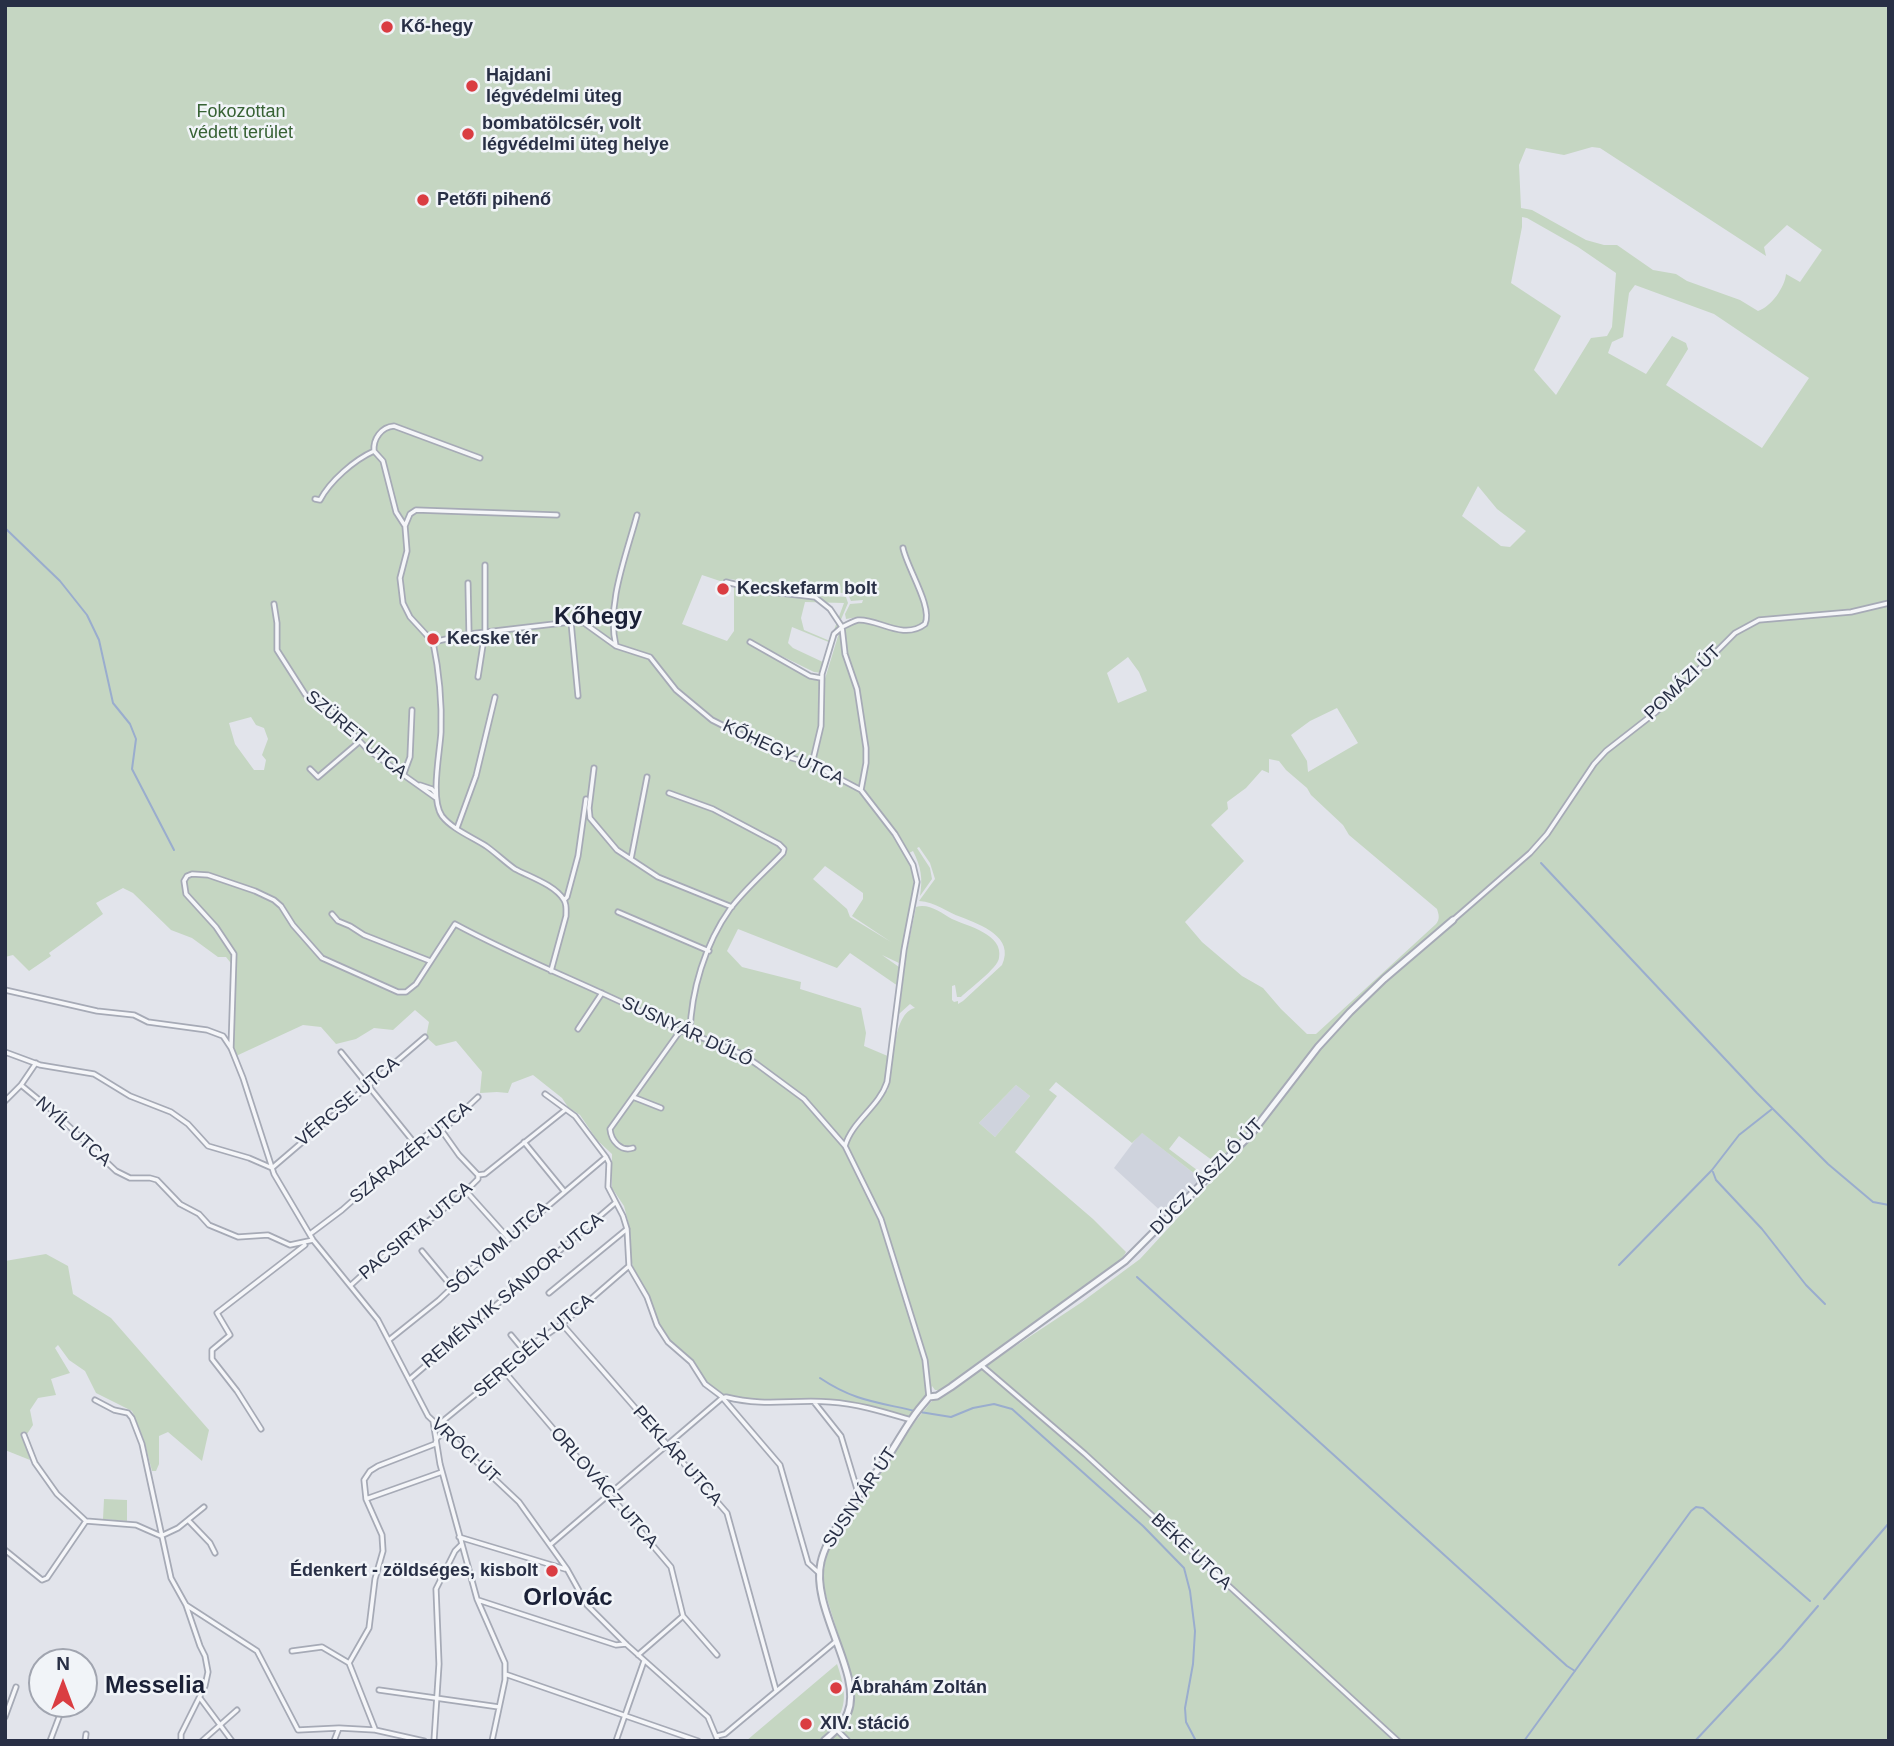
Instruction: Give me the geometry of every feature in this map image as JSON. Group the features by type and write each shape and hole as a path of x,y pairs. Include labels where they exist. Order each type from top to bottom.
{"street":[{"path":"433,642 410,617 401,594 400,578 407,545 405,526 396,512 383,461 374,451 374,444 381,431 394,426 480,458"},
{"path":"315,499 320,499 333,480 374,451"},
{"path":"405,526 412,512 424,509 557,515"},
{"path":"616,646 612,629 615,604 636,515"},
{"path":"813,764 821,726 821,678 834,634 842,627 859,620 904,629 916,629 925,624 928,615 926,606 902,548"},
{"path":"478,677 485,632 485,565"},
{"path":"726,582 763,591 815,597 830,609 842,627 845,654 857,689 866,748 861,790"},
{"path":"468,583 469,634"},
{"name":"POMÁZI ÚT","path":"1453,920 1548,834 1594,764 1618,740 1656,712 1735,633 1759,620 1851,612 1889,603"},
{"name":"SZÜRET UTCA","path":"274,604 277,650 305,694 331,710 359,742 403,776 437,797"},
{"path":"571,622 578,696"},
{"name":"KŐHEGY UTCA","path":"433,642 469,634 571,622 584,623 616,646 650,657 676,690 712,720 782,755 813,764 861,790 895,834 913,865 918,883 902,962 887,1082 880,1097 850,1133 845,1146"},
{"name":"SZÜRET UTCA","path":"433,642 439,667 441,724 436,766 437,797 442,816 564,900"},
{"path":"750,642 810,676 821,678"},
{"path":"457,828 476,776 495,697"},
{"path":"403,776 410,757 412,710"},
{"path":"310,769 318,777 359,742"},
{"path":"551,971 566,916 564,900 568,897 578,856 594,768"},
{"path":"631,859 647,777"},
{"path":"669,793 713,809 783,847 783,853 732,907 717,930 693,1001 690,1033"},
{"path":"586,799 590,818 617,849 658,877 732,907"},
{"path":"231,1048 234,954 216,927 186,894 184,881 190,875 208,875 256,891 281,905 293,925 322,958 398,992 412,989 430,961 364,935 338,921 332,914"},
{"path":"618,912 709,951"},
{"name":"DÚCZ LÁSZLÓ ÚT","path":"929,1397 937,1396 1125,1261 1251,1134 1318,1047 1350,1012 1453,920"},
{"name":"SUSNYÁR DŰLŐ","path":"430,961 455,925 680,1031 742,1054 804,1100 845,1146 881,1219 925,1360 929,1397"},
{"path":"5,990 97,1011 134,1015 148,1022 207,1030 223,1036 231,1048"},
{"path":"578,1029 602,993"},
{"path":"634,1148 620,1148 610,1131 680,1031"},
{"name":"VÉRCSE UTCA","path":"272,1168 425,1037"},
{"name":"VRÓCI ÚT","path":"231,1048 272,1168 313,1240 378,1320 428,1416 519,1502 567,1569 587,1605 626,1644 708,1717 718,1738"},
{"path":"5,1052 36,1063 94,1074 131,1096 171,1112 188,1124 208,1146 272,1168"},
{"path":"341,1052 369,1084 412,1140 414,1147"},
{"path":"5,1101 36,1063"},
{"name":"NYÍL UTCA","path":"21,1084 55,1112 116,1171 130,1178 157,1180 180,1204 199,1214 209,1225 237,1237 261,1235 290,1245 307,1243"},
{"path":"544,1094 575,1116 606,1157 609,1163 608,1186 627,1229 629,1266 647,1297 657,1325 668,1342 691,1362 705,1384 722,1398 780,1465 808,1563 819,1573"},
{"name":"SZÁRAZÉR UTCA","path":"310,1234 342,1210 431,1131 442,1131 478,1097"},
{"path":"633,1097 661,1108"},
{"path":"442,1131 478,1175 485,1174 565,1110"},
{"path":"524,1142 564,1191"},
{"name":"SÓLYOM UTCA","path":"389,1340 606,1157"},
{"name":"PACSIRTA UTCA","path":"351,1286 373,1265 466,1191 478,1180 478,1175"},
{"path":"466,1191 509,1240"},
{"name":"REMÉNYIK SÁNDOR UTCA","path":"410,1378 615,1203"},
{"path":"548,1293 627,1229"},
{"path":"261,1429 237,1391 212,1359 212,1350 230,1335 217,1313 313,1240"},
{"path":"422,1251 452,1287"},
{"name":"SEREGÉLY UTCA","path":"438,1425 629,1266"},
{"name":"PEKLÁR UTCA","path":"562,1324 727,1513 776,1690"},
{"path":"511,1335 526,1353"},
{"name":"BÉKE UTCA","path":"981,1365 1085,1454 1398,1741"},
{"name":"ORLOVÁCZ UTCA","path":"504,1371 671,1567 683,1616 717,1655"},
{"path":"551,1545 726,1396 769,1404 814,1402 866,1406 911,1420"},
{"name":"SUSNYÁR ÚT","path":"824,1741 845,1718 850,1700 849,1683 822,1598 819,1573 827,1545 929,1397"},
{"path":"733,1411 736,1399"},
{"path":"95,1400 114,1410 128,1413 132,1418 142,1444 171,1578 186,1605 205,1656 208,1672 200,1698 180,1734 181,1741"},
{"path":"814,1402 841,1436 859,1496"},
{"path":"433,1421 459,1537 477,1599 503,1653 505,1674 492,1741"},
{"path":"349,1663 369,1628 375,1579 383,1551 382,1535 366,1499 364,1483 370,1471 435,1444 444,1432"},
{"path":"24,1435 35,1463 57,1494 86,1521 136,1525 160,1536 178,1528 204,1507"},
{"path":"366,1499 443,1472"},
{"path":"188,1520 215,1553"},
{"path":"5,1550 38,1579 47,1578 86,1521"},
{"path":"459,1537 567,1569"},
{"path":"434,1741 439,1664 436,1589 455,1551 461,1545"},
{"path":"477,1599 616,1645 626,1644"},
{"path":"186,1605 257,1651 297,1729 378,1731 424,1741"},
{"path":"638,1655 683,1616"},
{"path":"718,1738 836,1641"},
{"path":"292,1651 321,1647 349,1663 381,1741"},
{"path":"616,1741 645,1661"},
{"path":"505,1674 698,1741"},
{"path":"5,1717 16,1687"},
{"path":"379,1690 499,1707"},
{"path":"200,1698 232,1741"},
{"path":"202,1741 236,1710"},
{"path":"50,1741 59,1718"},
{"path":"334,1741 339,1728"},
{"path":"836,1729 846,1740"},
{"path":"85,1741 86,1734"}],"shaded area":[{"path":"1016,1085 1030,1096 995,1137 979,1123"},
{"path":"1141,1132 1200,1178 1165,1215 1114,1168"}],"green space":[{"name":"Fokozottan védett terület","path":"5,5 1889,5 1889,1741 829,1741 839,1732 853,1709 854,1686 822,1582 827,1551 915,1422 931,1402 1082,1302 1140,1259 1253,1136 1298,1069 1239,1143 1232,1137 1237,1145 1207,1175 1205,1176 1200,1178 1142,1133 1132,1143 1056,1082 1049,1090 1057,1096 1015,1152 1093,1219 1126,1252 1122,1259 958,1379 941,1390 935,1390 932,1386 928,1402 914,1421 866,1406 829,1402 782,1404 722,1398 705,1384 691,1362 668,1342 657,1325 645,1290 633,1267 629,1250 629,1225 624,1206 612,1188 612,1154 597,1140 580,1115 533,1075 512,1083 508,1093 480,1093 482,1072 456,1041 436,1046 426,1037 429,1022 415,1010 393,1030 374,1028 356,1039 336,1044 321,1027 303,1025 236,1056 231,1048 234,967 226,957 218,957 192,938 171,930 133,893 123,888 96,903 103,914 29,971 13,955 5,957","holes":["1592,147 1600,148 1766,256 1764,247 1787,225 1822,250 1800,282 1786,274 1776,296 1758,311 1740,300 1687,281 1676,274 1653,270 1617,245 1586,240 1532,210 1521,208 1519,165 1526,148 1564,155","1522,217 1578,247 1616,273 1612,327 1607,336 1591,338 1556,395 1534,370 1561,316 1511,283","1635,285 1714,314 1809,378 1762,448 1666,385 1688,349 1686,343 1672,336 1646,374 1608,353 1612,342 1623,337 1629,293","1478,486 1497,509 1526,531 1510,547 1501,546 1462,516","702,575 726,583 728,579 787,590 848,594 851,601 863,600 862,603 850,604 845,614 846,619 858,617 842,623 824,682 747,639 814,672 822,673 825,663 788,643 792,627 831,643 848,603 846,597 792,593 734,584 734,631 727,641 682,624","805,602 844,603 830,641 804,630 801,618","1128,657 1139,672 1147,691 1118,703 1107,673","1337,708 1358,743 1308,772 1307,761 1291,735 1310,721","251,717 256,725 264,728 268,739 262,755 266,760 264,770 254,770 235,744 229,723","1269,759 1279,761 1343,825 1349,835 1438,911 1439,919 1436,924 1316,1034 1307,1034 1263,988 1242,976 1202,942 1185,922 1244,861 1211,825 1228,809 1227,802 1246,788 1262,770 1269,773","919,847 930,863 935,879 919,901 936,905 986,928 1000,940 1005,955 1002,965 963,1001 958,1004 958,1001 954,1002 952,986 955,985 957,997 961,997 994,967 999,958 999,950 996,943 983,932 930,907 916,907 906,956 899,1014 910,1004 915,1008 907,1012 902,1020 895,1043 888,1090 879,1097 886,1082 890,1057 864,1046 866,1033 861,1008 800,989 801,982 742,967 727,951 738,929 837,968 850,953 898,986 899,967 882,955 899,963 901,961 915,890 909,853 913,851 920,868 920,896 932,879 930,868 917,848","825,866 863,893 863,899 852,916 891,942 850,917 847,909 813,879","1016,1085 1030,1096 995,1137 979,1123","1179,1136 1216,1163 1205,1176 1169,1149"]},
{"path":"46,1254 68,1266 73,1294 111,1318 209,1430 202,1461 168,1432 159,1436 159,1464 156,1471 152,1471 144,1440 132,1411 96,1393 85,1371 69,1360 58,1345 55,1348 70,1373 51,1379 56,1395 38,1398 30,1410 33,1425 27,1434 31,1444 25,1442 30,1460 5,1450 5,1261"},
{"path":"104,1499 127,1500 127,1521 103,1519"},
{"path":"837,1664 843,1687 843,1706 835,1722 819,1741 746,1741"}],"waterway":[{"path":"5,528 60,581 87,615 99,640 113,703 130,724 136,739 132,769 174,850"},
{"path":"1541,863 1757,1093 1828,1164 1873,1202 1889,1205"},
{"path":"1619,1265 1712,1170 1739,1135 1772,1109"},
{"path":"1713,1172 1716,1180 1762,1229 1806,1285 1825,1304"},
{"path":"1137,1277 1575,1671"},
{"path":"820,1378 855,1396 915,1411"},
{"path":"920,1412 951,1417 973,1408 994,1404 1012,1409 1143,1526 1184,1568 1195,1631 1193,1664 1185,1708 1186,1722 1196,1741"},
{"path":"1524,1741 1696,1507 1703,1508 1810,1601"},
{"path":"1824,1599 1889,1523"},
{"path":"1695,1741 1818,1606"}],"place":[{"name":"Kő-hegy","path":"387,27"},
{"name":"Hajdani légvédelmi üteg","path":"472,86"},
{"name":"bombatölcsér, volt légvédelmi üteg helye","path":"468,134"},
{"name":"Petőfi pihenő","path":"423,200"},
{"name":"Kecskefarm bolt","path":"723,589"},
{"name":"Kecske tér","path":"433,639"},
{"name":"Édenkert - zöldséges, kisbolt","path":"552,1571"},
{"name":"Ábrahám Zoltán","path":"836,1688"},
{"name":"XIV. stáció","path":"806,1724"}],"district":[{"name":"Kőhegy","path":"598,617"},
{"name":"Orlovác","path":"568,1598"},
{"name":"Messelia","path":"155,1686"}]}
